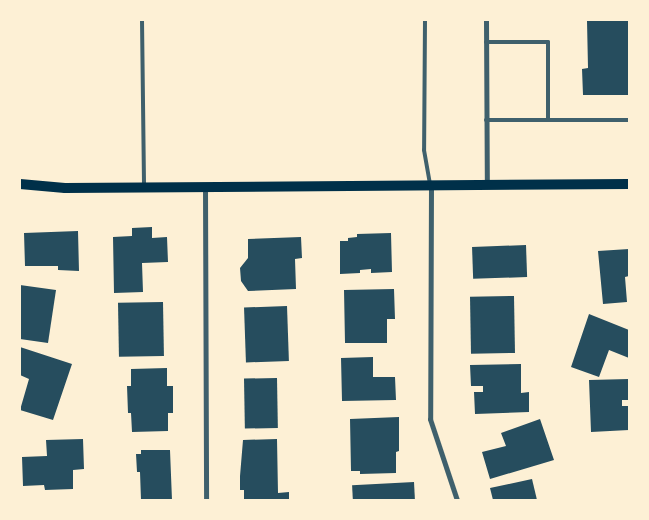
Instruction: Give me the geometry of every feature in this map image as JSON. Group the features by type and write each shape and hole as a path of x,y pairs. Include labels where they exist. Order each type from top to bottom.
{"main road":[{"path":"20,184 51,188 629,184"}],"street":[{"path":"486,20 487,185"},
{"path":"431,185 430,419 457,500"},
{"path":"205,186 206,500"}],"lane":[{"path":"142,20 144,187"},
{"path":"425,20 424,150 431,185"},
{"path":"486,42 548,42 548,120"},
{"path":"486,120 629,120"}],"building":[{"path":"587,21 629,21 629,95 583,95 582,69 588,68"},
{"path":"152,227 152,238 167,237 168,262 142,263 143,292 114,293 113,237 132,236 132,228"},
{"path":"78,231 79,271 58,270 58,266 25,266 24,233"},
{"path":"391,233 392,272 371,273 371,269 360,270 360,273 340,274 340,241 348,241 348,238 357,237 357,234"},
{"path":"301,237 302,258 295,259 296,289 248,291 241,281 240,268 248,258 248,239"},
{"path":"526,245 527,277 473,279 472,247"},
{"path":"629,249 629,276 625,277 627,302 603,304 598,251"},
{"path":"20,285 56,290 48,343 20,339"},
{"path":"394,289 395,319 387,319 387,343 345,343 344,290"},
{"path":"514,296 515,353 471,354 470,297"},
{"path":"163,302 164,356 119,357 118,303"},
{"path":"287,306 289,361 246,362 244,308"},
{"path":"589,314 629,330 629,358 609,350 599,377 571,367"},
{"path":"20,347 72,364 53,420 20,410 29,379 20,375"},
{"path":"373,357 373,377 395,377 396,400 342,401 341,358"},
{"path":"521,364 521,393 529,392 529,412 475,414 474,392 483,392 483,386 471,386 470,365"},
{"path":"167,368 167,386 173,386 173,413 168,413 168,431 132,432 131,413 128,413 127,386 131,386 131,369"},
{"path":"277,378 278,428 245,429 244,379"},
{"path":"629,379 629,400 622,400 622,406 629,406 629,430 591,432 589,380"},
{"path":"399,417 399,451 396,452 396,473 360,474 360,471 351,471 350,419"},
{"path":"540,419 554,460 490,479 482,452 506,446 501,433"},
{"path":"83,439 84,469 73,470 73,489 45,490 44,485 23,486 22,457 47,456 46,440"},
{"path":"277,439 278,493 289,492 289,500 244,500 244,490 240,490 243,440"},
{"path":"141,450 170,450 172,500 141,500 140,472 137,472 136,454 141,454"},
{"path":"532,479 537,500 493,500 490,488"},
{"path":"414,482 415,500 353,500 352,485"}]}
